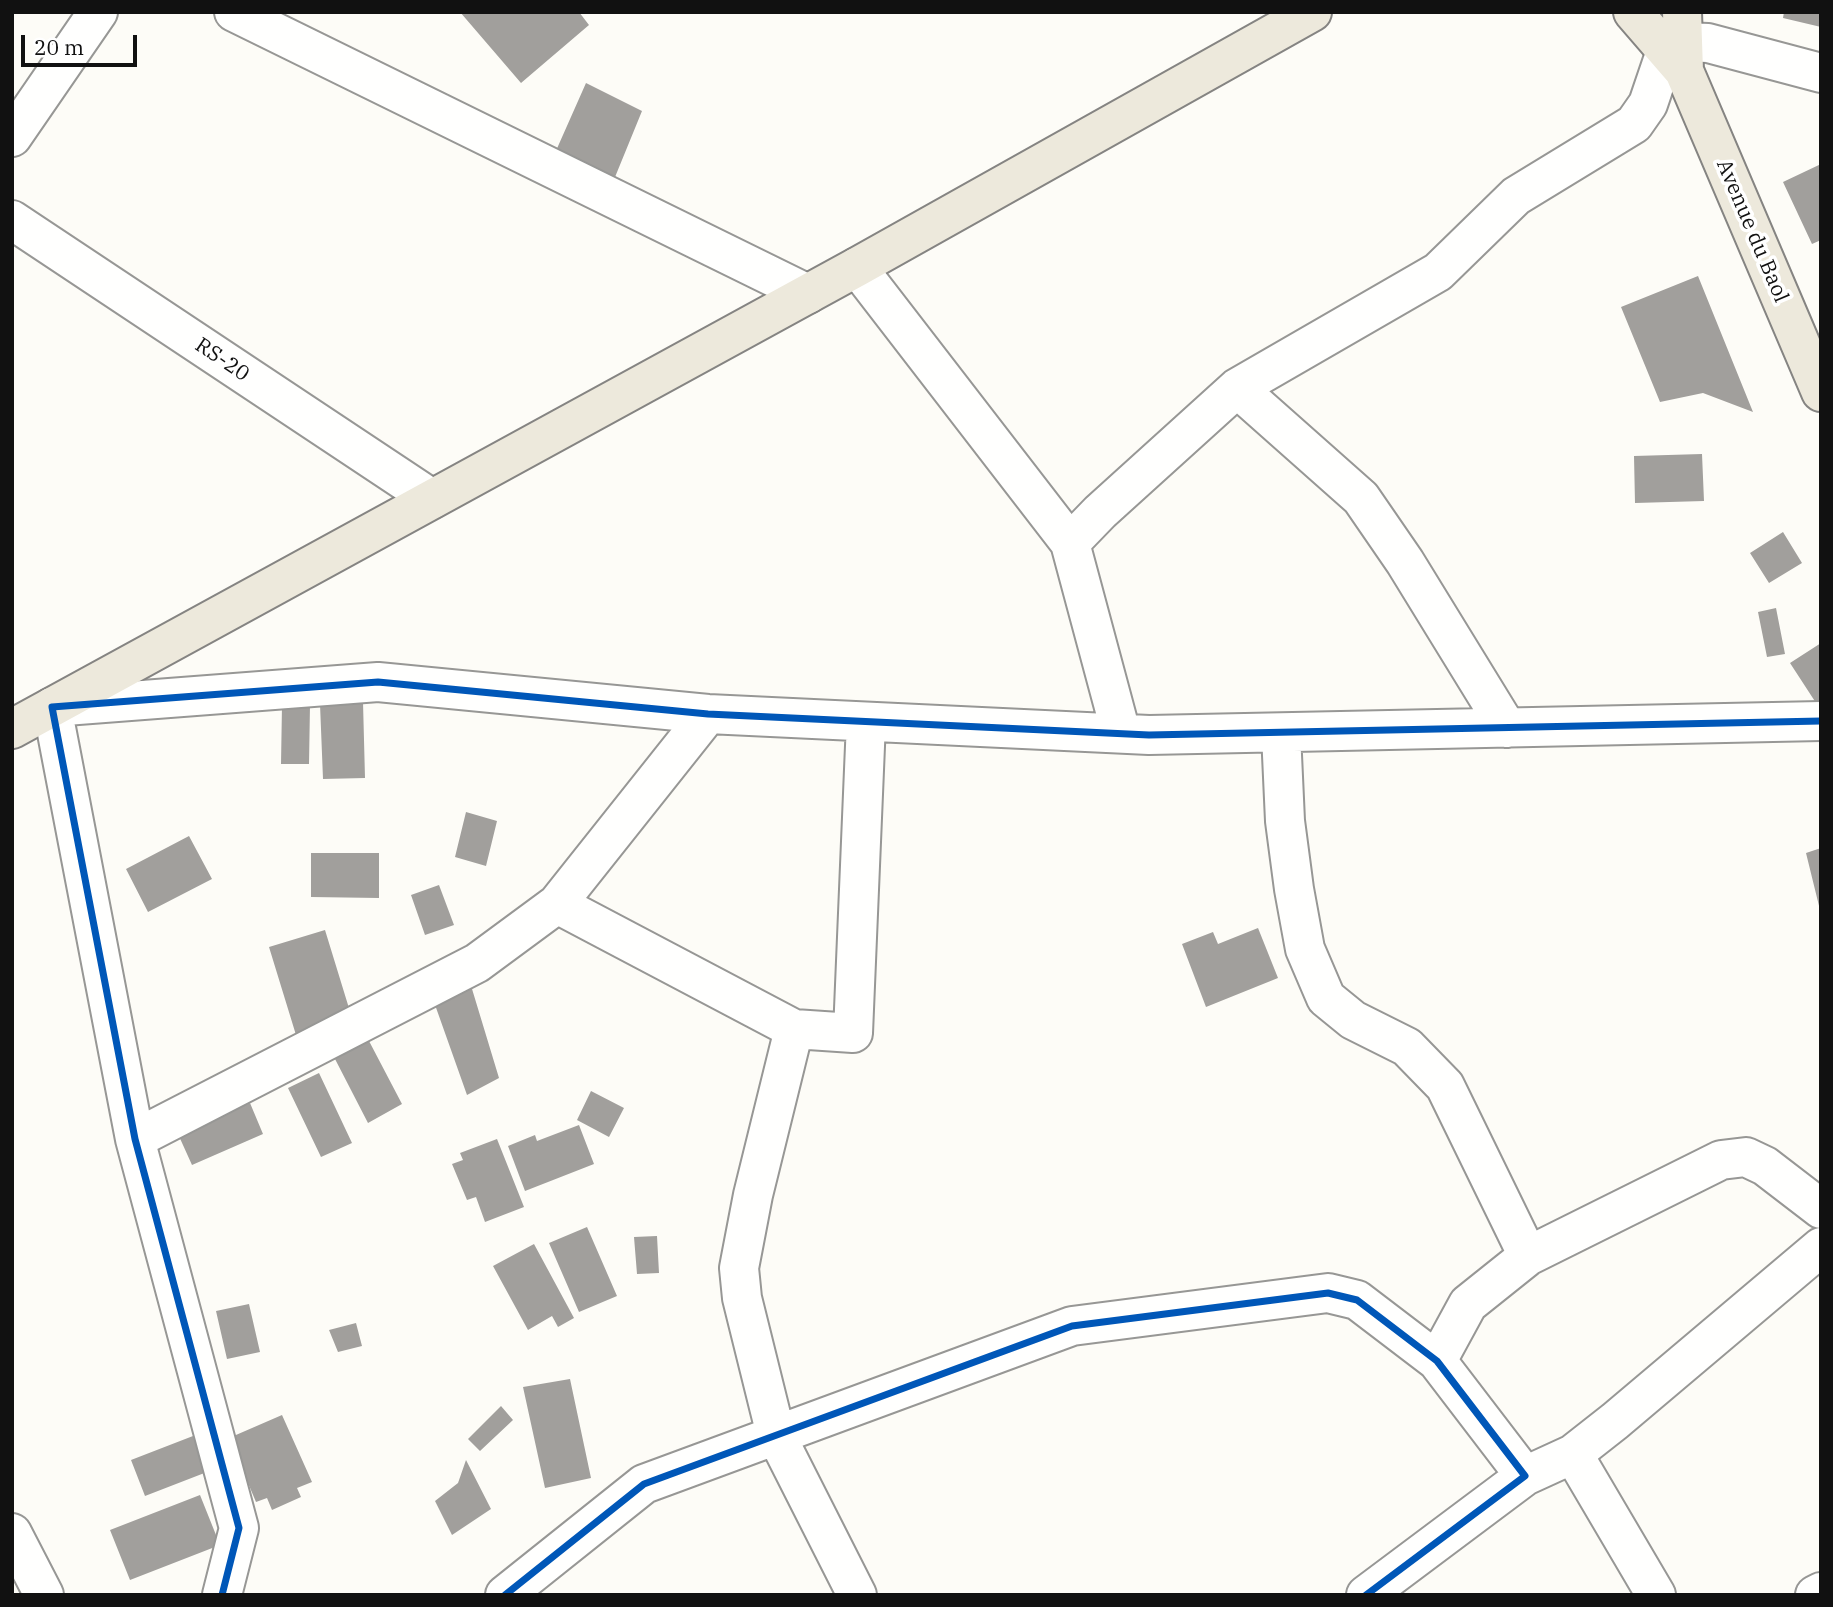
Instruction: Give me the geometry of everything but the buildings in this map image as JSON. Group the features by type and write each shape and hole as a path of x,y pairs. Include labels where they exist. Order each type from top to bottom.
{"main road":[{"path":"12,729 858,267 1312,12"},
{"name":"Avenue du Baol","path":"1633,12 1679,44 1821,392"}],"street":[{"path":"12,137 98,12"},
{"path":"234,12 808,294"},
{"path":"1070,543 1237,388 1438,272 1516,196 1634,124 1648,104 1679,44 1719,45 1821,74"},
{"name":"RS-20","path":"12,220 432,499"},
{"path":"858,267 1070,543 1121,733"},
{"path":"1237,388 1361,498 1405,562 1507,728"},
{"path":"222,1595 239,1528 135,1139 52,707 377,682 708,714 1121,733 1281,733 1821,721"},
{"path":"135,1139 477,963 557,905 708,714"},
{"path":"557,905 794,1030 853,1033 866,722"},
{"path":"1281,733 1285,821 1294,889 1305,949 1326,998 1353,1020 1407,1046 1445,1086 1528,1256"},
{"path":"794,1030 739,1268 742,1298 776,1435 857,1595"},
{"path":"1437,1361 1468,1304 1528,1256 1721,1160 1746,1157 1756,1161 1821,1209"},
{"path":"1366,1595 1525,1476 1573,1454 1821,1247"},
{"path":"505,1595 644,1484 1072,1326 1328,1293 1357,1300 1437,1361 1525,1476"},
{"path":"1573,1454 1656,1595"},
{"path":"12,1533 44,1595"},
{"path":"1815,1595 1821,1592"}],"cycle path":[{"path":"222,1595 239,1528 135,1139 52,707 378,682 708,714 1149,735 1821,721"},
{"path":"505,1595 644,1484 1072,1326 1328,1293 1357,1300 1437,1361 1525,1476 1366,1595"}]}
